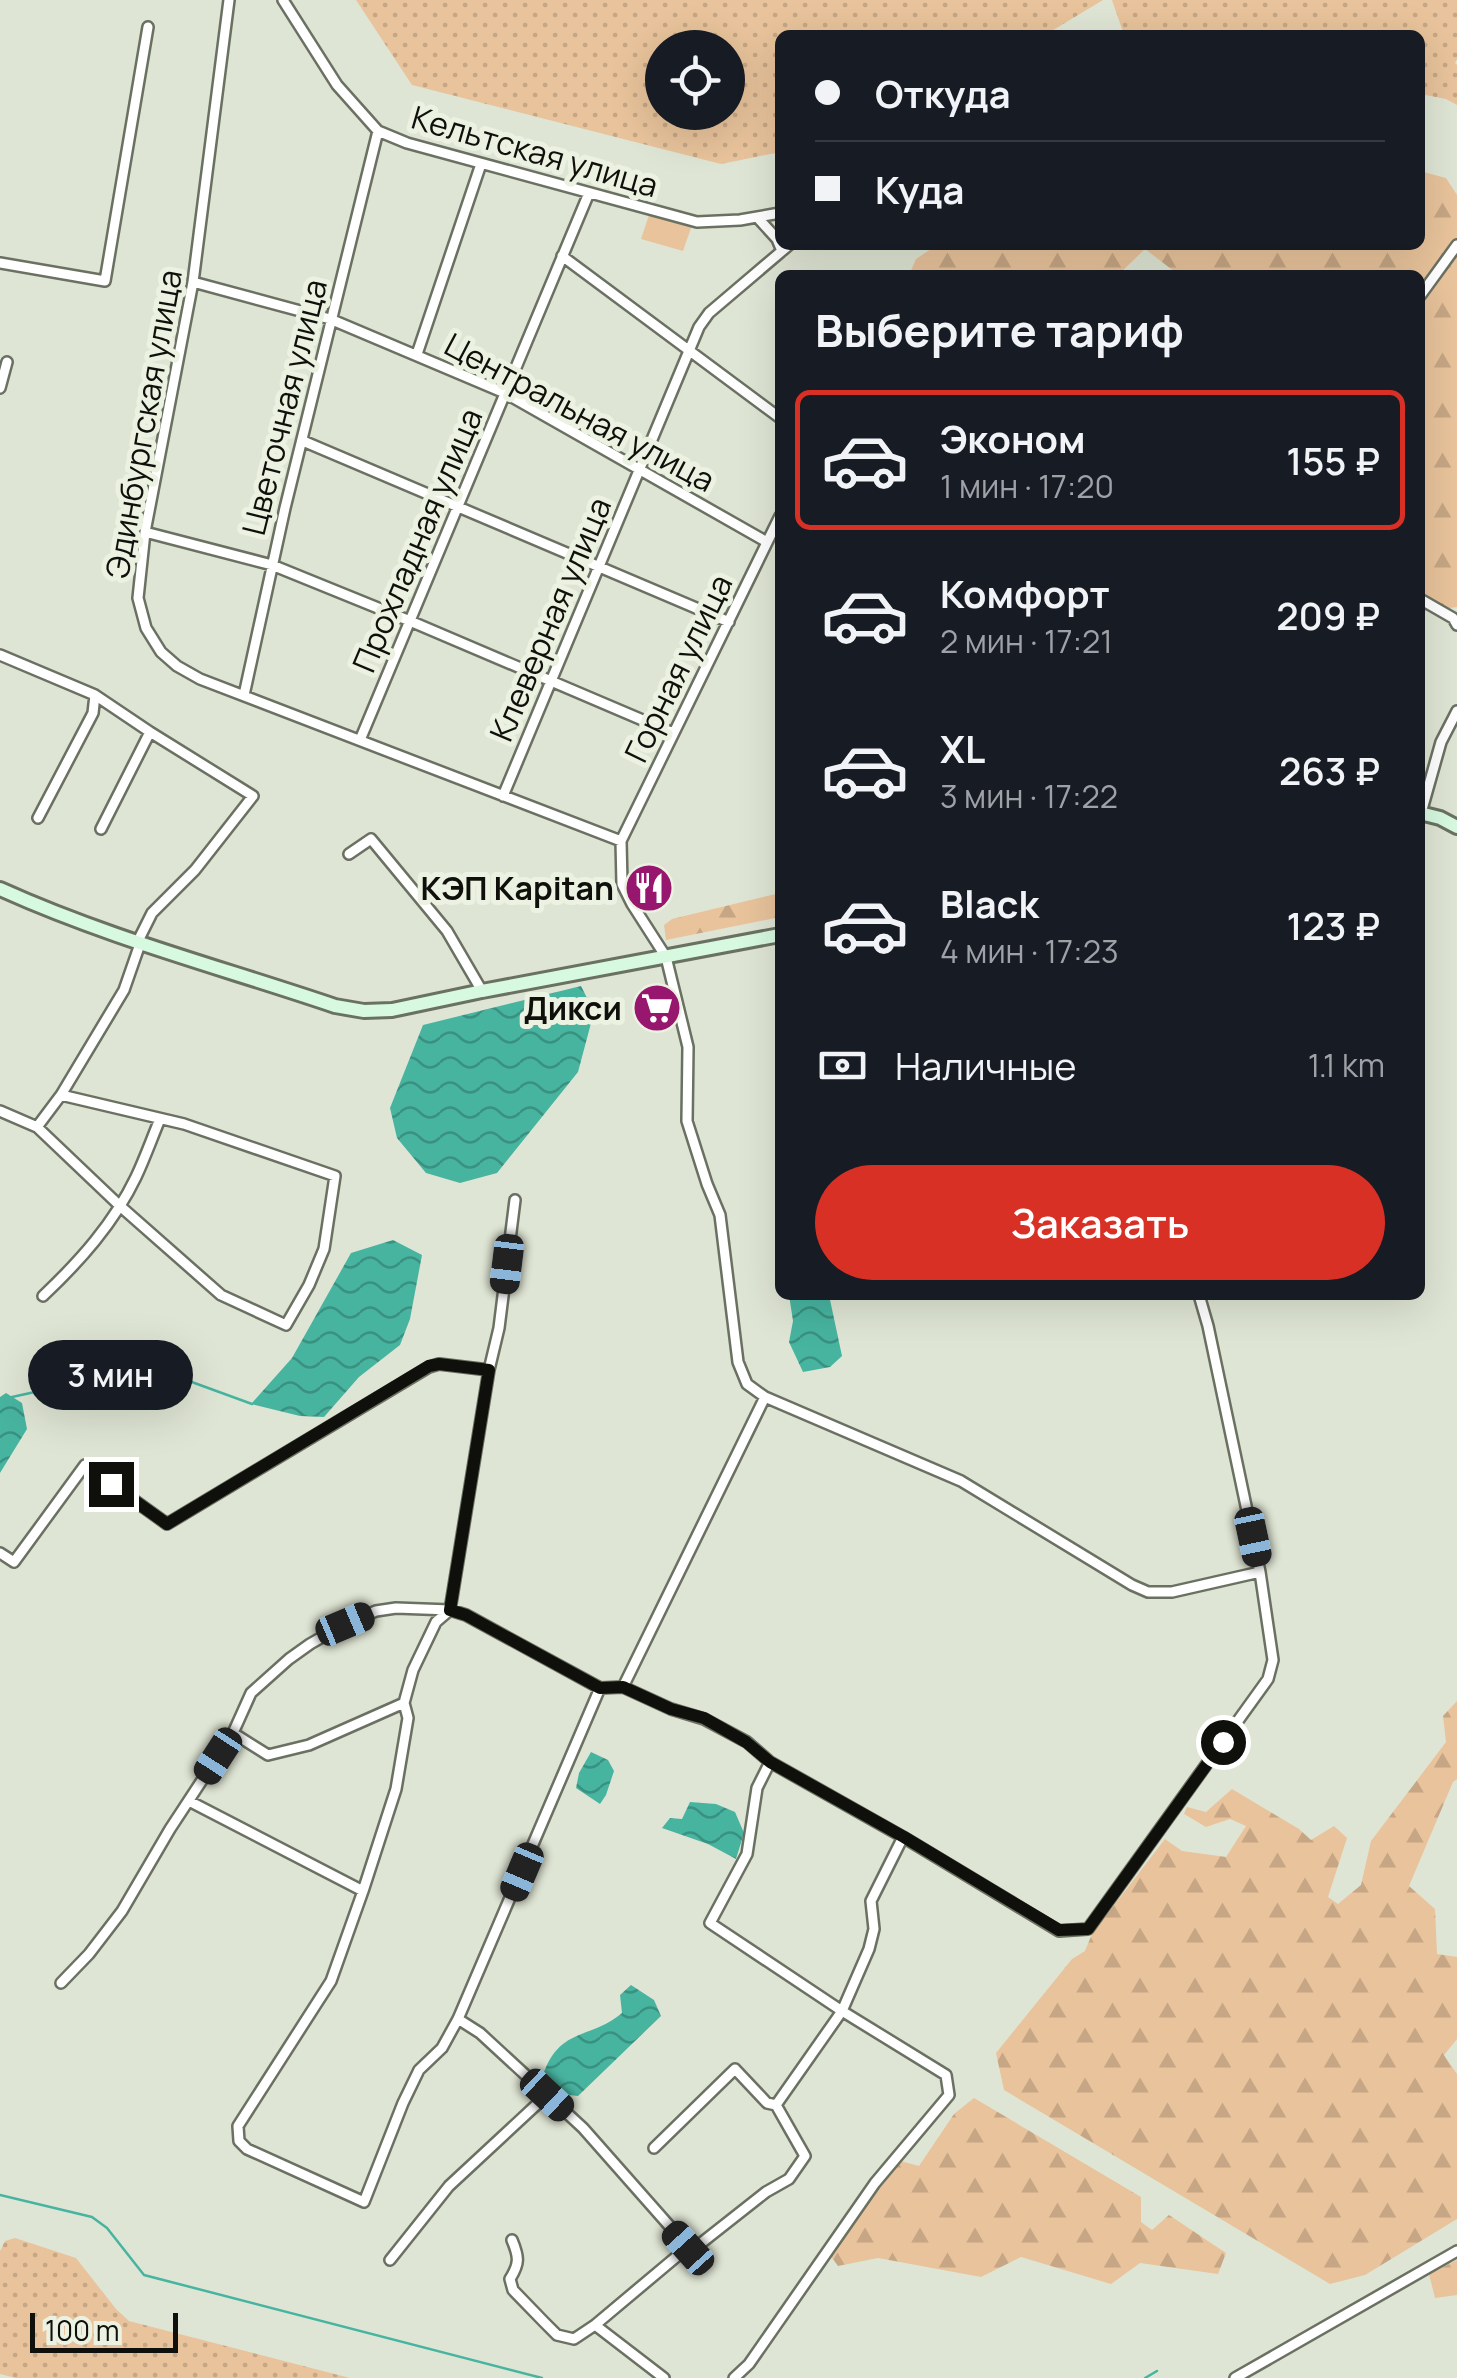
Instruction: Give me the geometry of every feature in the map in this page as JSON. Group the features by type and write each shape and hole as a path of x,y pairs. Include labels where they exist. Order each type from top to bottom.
{"street":[{"name":"Эдинбургская улица","path":"228,0 194,282 145,532 138,598 146,628 161,652 200,679 622,841"},
{"name":"Кельтская улица","path":"283,0 337,86 378,130 407,143 697,222 775,215"},
{"path":"0,264 105,281 148,28"},
{"name":"Цветочная улица","path":"244,696 330,318 378,130"},
{"path":"417,354 481,164"},
{"name":"Прохладная улица","path":"360,740 589,194"},
{"path":"756,218 775,237"},
{"path":"1425,289 1457,245"},
{"name":"Клеверная улица","path":"503,796 698,328 709,312 783,250"},
{"path":"562,256 775,414"},
{"name":"Центральная улица","path":"194,282 330,318 506,393 767,542"},
{"path":"0,388 7,362"},
{"path":"303,441 729,622"},
{"name":"Горная улица","path":"622,841 775,526"},
{"path":"145,532 272,565 673,733"},
{"path":"1425,601 1453,618 1457,626"},
{"path":"0,656 95,695 254,796 195,870 152,913 124,990 62,1095 37,1127"},
{"path":"38,818 92,712 95,695"},
{"path":"1425,796 1441,742 1457,712"},
{"path":"101,829 150,732"},
{"path":"1425,814 1457,827"},
{"path":"349,854 370,838 447,931 482,990"},
{"path":"622,841 622,884 666,957 688,1047 687,1120 720,1215 738,1362 747,1384 766,1397 961,1481 1148,1592 1172,1592 1260,1572"},
{"path":"0,889 58,916 335,1006 364,1011 392,1010 775,937"},
{"path":"0,1111 37,1127 221,1295 286,1326 324,1249 335,1176 160,1118 62,1095"},
{"path":"44,1296 90,1248 120,1206 160,1118"},
{"path":"516,1200 499,1328 450,1610 436,1622 413,1670 404,1703 408,1718 396,1789 331,1982 238,2126 239,2142 247,2149 364,2202 418,2070 442,2048 458,2018 600,1688"},
{"path":"61,1983 122,1910 232,1733 251,1693 288,1658 322,1637 376,1610 396,1608 450,1610 466,1615 600,1688 623,1687 671,1709 704,1718 746,1742 770,1762 1059,1930 1088,1929 1268,1679 1273,1660 1260,1572 1200,1300"},
{"path":"0,1553 14,1562 85,1464 167,1524 429,1366 489,1370"},
{"path":"623,1687 766,1397"},
{"path":"232,1733 268,1755 308,1745 404,1703"},
{"path":"734,2378 748,2364 876,2183 949,2095 946,2075 710,1923 747,1854 758,1788 770,1762"},
{"path":"189,1800 364,1891"},
{"path":"776,2105 842,2011 874,1930 871,1900 904,1837"},
{"path":"458,2018 480,2032 582,2128 688,2248"},
{"path":"512,2240 519,2259 510,2279 513,2290 558,2335 574,2339 688,2248 700,2244 766,2192 789,2179 805,2156 776,2105 767,2103 735,2069 654,2148"},
{"path":"390,2260 449,2186 547,2095"},
{"path":"1235,2378 1457,2251"},
{"path":"595,2326 664,2378"}],"green space":[{"path":"356,0 1103,0 1053,30 775,30 775,153 721,164 412,85"},
{"path":"1112,0 1457,0 1457,105 1425,95 1425,30 1122,30"},
{"path":"1425,172 1446,178 1457,195 1457,607 1425,611 1425,270 1172,270 1146,250 1425,250"},
{"path":"649,215 692,225 683,251 641,239"},
{"path":"930,250 1144,250 1123,270 911,270 916,259"},
{"path":"775,894 775,918 666,940 664,925 672,919"},
{"path":"1457,1701 1457,1779 1409,1886 1435,1909 1437,1954 1457,1957 1457,2039 1444,2055 1457,2074 1457,2219 1365,2275 1330,2284 1004,2090 996,2053 1072,1959 1085,1951 1092,1934 1165,1839 1182,1851 1226,1857 1246,1826 1230,1819 1206,1827 1184,1814 1187,1807 1206,1812 1232,1789 1311,1840 1334,1826 1347,1838 1328,1897 1338,1904 1361,1885 1371,1841 1446,1742 1443,1716"},
{"path":"974,2098 1141,2197 1141,2222 1152,2230 1169,2215 1226,2253 1218,2274 1140,2263 1111,2284 1021,2257 981,2277 878,2258 838,2266 827,2251 893,2159 919,2166 954,2114"},
{"path":"15,2238 76,2258 129,2321 350,2378 16,2378 0,2374 0,2251 5,2241"},
{"path":"1457,2260 1457,2295 1435,2298 1429,2274"}],"water":[{"path":"581,986 594,1012 578,1072 497,1173 460,1183 426,1173 397,1138 390,1108 423,1025"},
{"path":"393,1240 422,1255 410,1319 400,1345 359,1377 324,1417 300,1416 251,1404 292,1358 351,1253"},
{"path":"790,1300 830,1300 842,1356 830,1367 803,1372 789,1342 793,1321"},
{"path":"89,1365 145,1383 176,1378 189,1381 181,1390 146,1395 85,1380 52,1398 44,1390 62,1387"},
{"path":"6,1393 22,1403 27,1429 0,1473 0,1397"},
{"path":"591,1752 608,1760 614,1771 600,1804 576,1788"},
{"path":"690,1802 716,1804 735,1812 744,1833 736,1859 708,1844 662,1828 670,1818 682,1819"},
{"path":"631,1985 654,2000 661,2016 578,2096 553,2093 544,2072 551,2058 568,2040 622,2013 620,1995"}],"waterway":[{"path":"189,1381 252,1404"},
{"path":"12,1397 44,1390"},
{"path":"0,2195 92,2217 107,2228 144,2275 542,2378"},
{"path":"1145,2378 1157,2371"}],"place":[{"name":"КЭП Kapitan","path":"649,888"},
{"name":"Дикси","path":"657,1008"}],"route":[{"path":"111,1484 167,1524 429,1366 489,1370 450,1610 600,1688 623,1687 671,1709 704,1718 746,1742 770,1762 1059,1930 1088,1929 1223,1742"}]}
